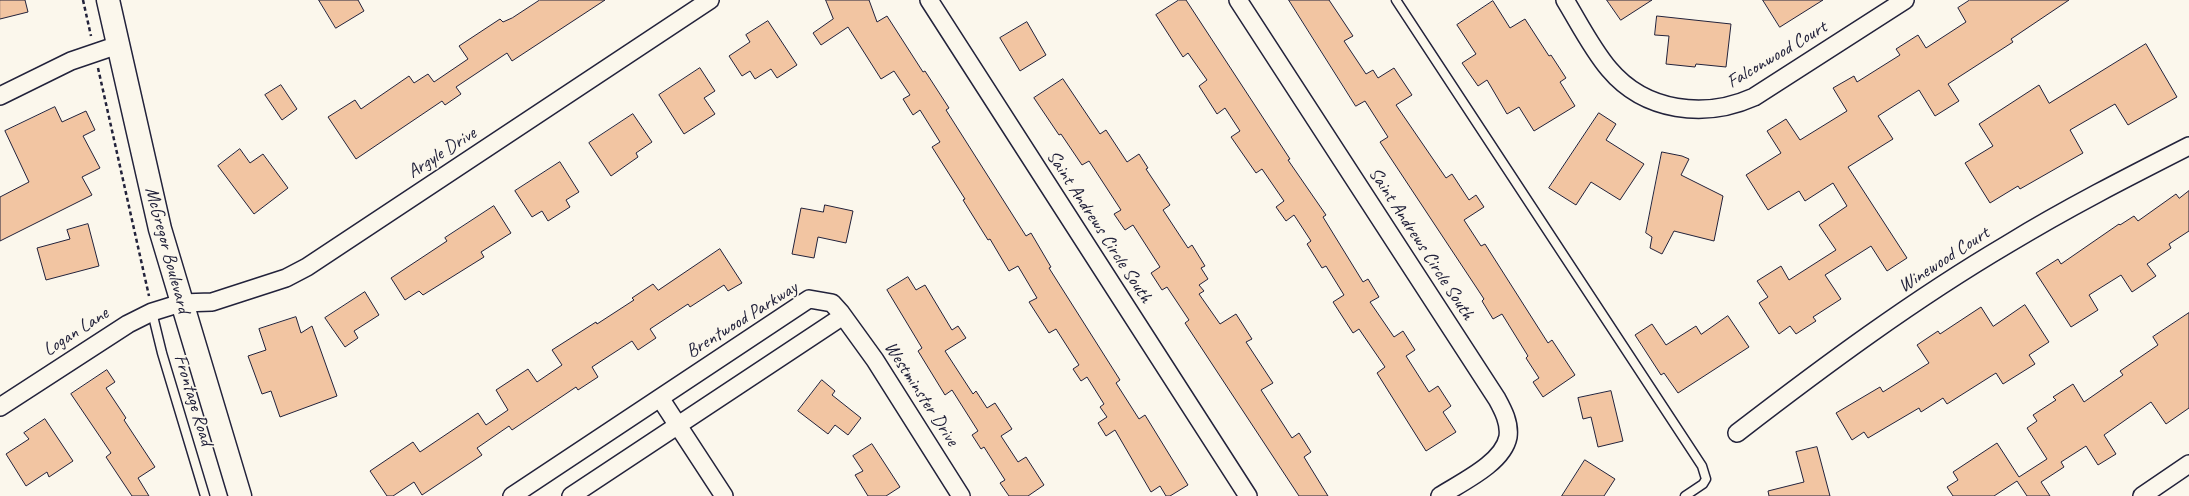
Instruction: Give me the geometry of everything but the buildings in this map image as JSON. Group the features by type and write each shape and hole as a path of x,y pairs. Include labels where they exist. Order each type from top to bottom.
{"main road":[{"name":"McGregor Boulevard","path":"108,0 145,170 181,304 240,496"}],"street":[{"name":"Argyle Drive","path":"181,304 212,302 286,278 307,267 710,0"},
{"name":"Saint Andrews Circle South","path":"929,0 1248,496"},
{"name":"Saint Andrews Circle South","path":"1238,0 1497,399 1506,416 1508,436 1501,453 1487,466 1440,496"},
{"name":"Falconwood Court","path":"1565,0 1609,69 1622,82 1637,93 1657,103 1696,110 1715,110 1737,105 1754,97 1894,3"},
{"path":"0,96 71,61 118,45"},
{"name":"Winewood Court","path":"1738,433 1872,332 1939,287 2007,244 2095,194 2189,146"},
{"name":"Brentwood Parkway","path":"512,496 809,299 832,303 843,316"},
{"name":"Logan Lane","path":"0,407 128,324 152,312 181,304"},
{"path":"571,496 843,316"},
{"name":"Westminster Drive","path":"843,316 875,360 961,496"},
{"path":"660,398 724,496"},
{"path":"2142,496 2189,464"}],"lane":[{"path":"1396,0 1706,473 1706,478 1703,484 1685,496"},
{"name":"Frontage Road","path":"152,312 162,353 205,496"}],"path":[{"path":"84,0 94,52 152,312"}]}
